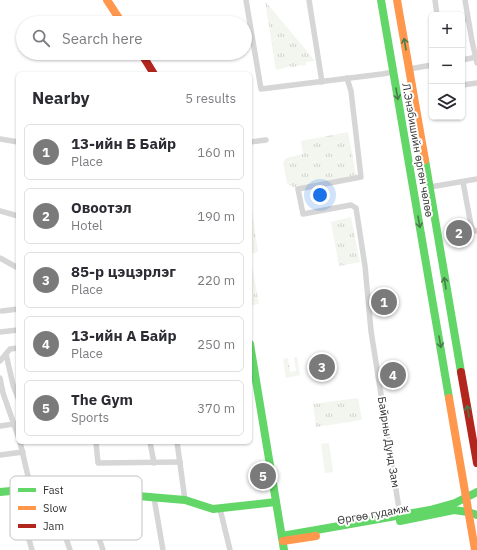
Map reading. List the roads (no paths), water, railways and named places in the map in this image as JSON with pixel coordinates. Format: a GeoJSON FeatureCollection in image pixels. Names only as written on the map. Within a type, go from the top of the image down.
{"type":"FeatureCollection","features":[{"type":"Feature","properties":{"kind":"main road"},"geometry":{"type":"LineString","coordinates":[[107,0],[117,16]]}},
{"type":"Feature","properties":{"kind":"main road","name":"Л.Энэбишийн өргөн чөлөө"},"geometry":{"type":"LineString","coordinates":[[381,0],[466,499]]}},
{"type":"Feature","properties":{"kind":"main road","name":"Л.Энэбишийн өргөн чөлөө"},"geometry":{"type":"LineString","coordinates":[[397,0],[477,463]]}},
{"type":"Feature","properties":{"kind":"main road"},"geometry":{"type":"LineString","coordinates":[[145,60],[153,72]]}},
{"type":"Feature","properties":{"kind":"main road"},"geometry":{"type":"LineString","coordinates":[[433,304],[435,307],[441,309],[449,304]]}},
{"type":"Feature","properties":{"kind":"main road"},"geometry":{"type":"LineString","coordinates":[[252,356],[283,542]]}},
{"type":"Feature","properties":{"kind":"main road"},"geometry":{"type":"LineString","coordinates":[[0,492],[10,491]]}},
{"type":"Feature","properties":{"kind":"main road","name":"Өргөө гудамж"},"geometry":{"type":"LineString","coordinates":[[283,542],[445,506],[466,499],[477,492]]}},
{"type":"Feature","properties":{"kind":"main road"},"geometry":{"type":"LineString","coordinates":[[142,497],[185,500],[204,507],[220,509],[276,502]]}},
{"type":"Feature","properties":{"kind":"main road"},"geometry":{"type":"LineString","coordinates":[[466,499],[475,550]]}},
{"type":"Feature","properties":{"kind":"main road","name":"Өргөө гудамж"},"geometry":{"type":"LineString","coordinates":[[283,542],[454,510],[477,515]]}},
{"type":"Feature","properties":{"kind":"street"},"geometry":{"type":"LineString","coordinates":[[246,0],[249,16]]}},
{"type":"Feature","properties":{"kind":"street"},"geometry":{"type":"LineString","coordinates":[[309,0],[322,82]]}},
{"type":"Feature","properties":{"kind":"street"},"geometry":{"type":"LineString","coordinates":[[435,0],[437,12]]}},
{"type":"Feature","properties":{"kind":"street"},"geometry":{"type":"LineString","coordinates":[[465,0],[465,12]]}},
{"type":"Feature","properties":{"kind":"street"},"geometry":{"type":"LineString","coordinates":[[465,19],[477,59],[465,60]]}},
{"type":"Feature","properties":{"kind":"street"},"geometry":{"type":"LineString","coordinates":[[252,35],[261,88],[322,82],[393,72]]}},
{"type":"Feature","properties":{"kind":"street"},"geometry":{"type":"LineString","coordinates":[[409,69],[429,66]]}},
{"type":"Feature","properties":{"kind":"street","name":"Байрны Дунд Зам"},"geometry":{"type":"LineString","coordinates":[[346,78],[351,91],[361,177],[298,190],[303,214],[351,205],[356,208],[365,266],[371,331],[400,515]]}},
{"type":"Feature","properties":{"kind":"street"},"geometry":{"type":"LineString","coordinates":[[465,85],[477,83]]}},
{"type":"Feature","properties":{"kind":"street"},"geometry":{"type":"LineString","coordinates":[[0,139],[16,142]]}},
{"type":"Feature","properties":{"kind":"street"},"geometry":{"type":"LineString","coordinates":[[252,142],[266,140]]}},
{"type":"Feature","properties":{"kind":"street"},"geometry":{"type":"LineString","coordinates":[[430,187],[477,179]]}},
{"type":"Feature","properties":{"kind":"street"},"geometry":{"type":"LineString","coordinates":[[463,182],[471,225],[473,230],[477,231]]}},
{"type":"Feature","properties":{"kind":"street"},"geometry":{"type":"LineString","coordinates":[[0,211],[16,215]]}},
{"type":"Feature","properties":{"kind":"street"},"geometry":{"type":"LineString","coordinates":[[0,258],[16,267]]}},
{"type":"Feature","properties":{"kind":"street"},"geometry":{"type":"LineString","coordinates":[[2,311],[16,309]]}},
{"type":"Feature","properties":{"kind":"street"},"geometry":{"type":"LineString","coordinates":[[0,332],[16,330]]}},
{"type":"Feature","properties":{"kind":"street"},"geometry":{"type":"LineString","coordinates":[[0,361],[10,349],[16,348]]}},
{"type":"Feature","properties":{"kind":"street"},"geometry":{"type":"LineString","coordinates":[[6,354],[16,393]]}},
{"type":"Feature","properties":{"kind":"street"},"geometry":{"type":"LineString","coordinates":[[0,378],[16,430]]}},
{"type":"Feature","properties":{"kind":"street"},"geometry":{"type":"LineString","coordinates":[[0,426],[14,424]]}},
{"type":"Feature","properties":{"kind":"street"},"geometry":{"type":"LineString","coordinates":[[21,444],[28,476]]}},
{"type":"Feature","properties":{"kind":"street"},"geometry":{"type":"LineString","coordinates":[[96,444],[98,463],[180,462]]}},
{"type":"Feature","properties":{"kind":"street"},"geometry":{"type":"LineString","coordinates":[[150,444],[154,463]]}},
{"type":"Feature","properties":{"kind":"street"},"geometry":{"type":"LineString","coordinates":[[177,444],[185,500]]}},
{"type":"Feature","properties":{"kind":"street"},"geometry":{"type":"LineString","coordinates":[[0,455],[23,452]]}},
{"type":"Feature","properties":{"kind":"street"},"geometry":{"type":"LineString","coordinates":[[154,498],[163,550]]}},
{"type":"Feature","properties":{"kind":"street"},"geometry":{"type":"LineString","coordinates":[[220,509],[230,550]]}},
{"type":"Feature","properties":{"kind":"street"},"geometry":{"type":"LineString","coordinates":[[29,540],[32,550]]}},
{"type":"Feature","properties":{"kind":"street"},"geometry":{"type":"LineString","coordinates":[[67,540],[70,550]]}},
{"type":"Feature","properties":{"kind":"street"},"geometry":{"type":"LineString","coordinates":[[100,540],[103,550]]}},
{"type":"Feature","properties":{"kind":"place","name":"Овоотэл"},"geometry":{"type":"Point","coordinates":[459,233]}},
{"type":"Feature","properties":{"kind":"place","name":"13-ийн Б Байр"},"geometry":{"type":"Point","coordinates":[384,302]}},
{"type":"Feature","properties":{"kind":"place","name":"85-р цэцэрлэг"},"geometry":{"type":"Point","coordinates":[322,367]}},
{"type":"Feature","properties":{"kind":"place","name":"13-ийн А Байр"},"geometry":{"type":"Point","coordinates":[393,375]}},
{"type":"Feature","properties":{"kind":"place","name":"The Gym"},"geometry":{"type":"Point","coordinates":[263,476]}}]}
